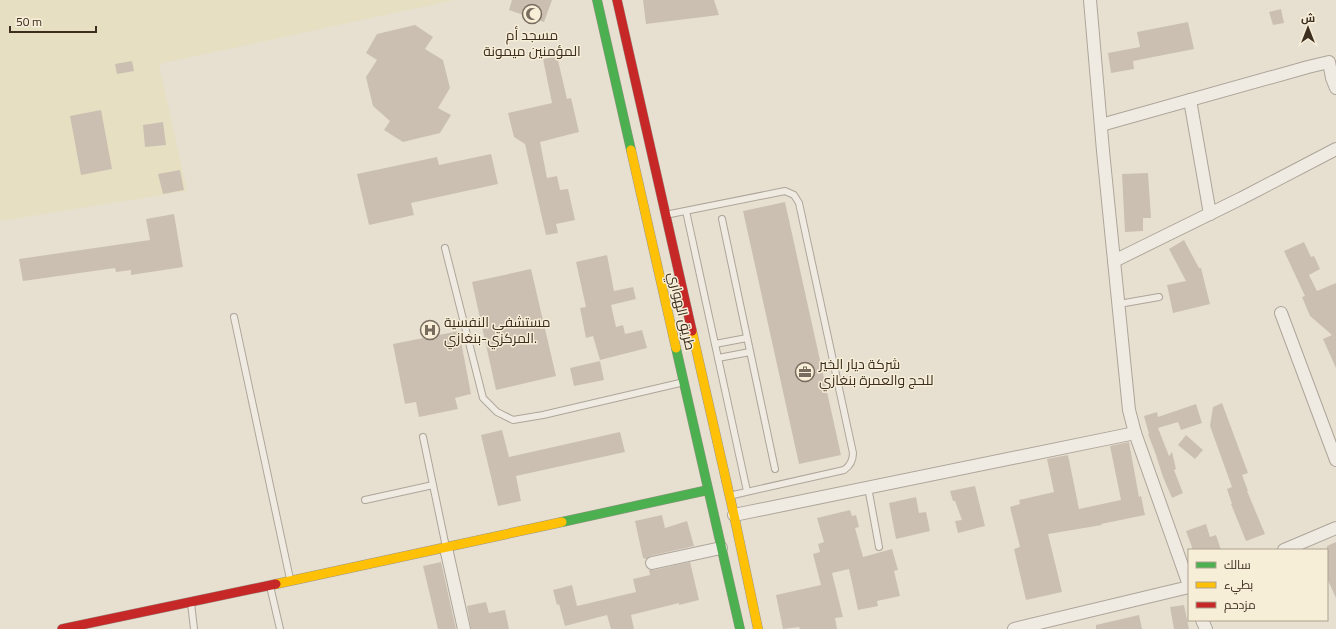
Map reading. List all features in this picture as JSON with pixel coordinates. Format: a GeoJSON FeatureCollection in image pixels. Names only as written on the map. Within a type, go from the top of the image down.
{"type":"FeatureCollection","features":[{"type":"Feature","properties":{"kind":"main road","name":"طريق الهواري"},"geometry":{"type":"LineString","coordinates":[[597,0],[740,629]]}},
{"type":"Feature","properties":{"kind":"main road","name":"طريق الهواري"},"geometry":{"type":"LineString","coordinates":[[617,0],[730,496],[758,629]]}},
{"type":"Feature","properties":{"kind":"main road"},"geometry":{"type":"LineString","coordinates":[[62,629],[446,548],[708,490]]}},
{"type":"Feature","properties":{"kind":"street"},"geometry":{"type":"LineString","coordinates":[[1090,0],[1129,410],[1135,433],[1188,583]]}},
{"type":"Feature","properties":{"kind":"street"},"geometry":{"type":"LineString","coordinates":[[1101,125],[1333,61],[1332,78],[1336,88]]}},
{"type":"Feature","properties":{"kind":"street"},"geometry":{"type":"LineString","coordinates":[[1190,100],[1210,214]]}},
{"type":"Feature","properties":{"kind":"street"},"geometry":{"type":"LineString","coordinates":[[1114,261],[1210,214],[1336,149]]}},
{"type":"Feature","properties":{"kind":"street"},"geometry":{"type":"LineString","coordinates":[[1281,313],[1336,460]]}},
{"type":"Feature","properties":{"kind":"street"},"geometry":{"type":"LineString","coordinates":[[734,515],[1135,433]]}},
{"type":"Feature","properties":{"kind":"street"},"geometry":{"type":"LineString","coordinates":[[1286,549],[1336,528]]}},
{"type":"Feature","properties":{"kind":"street"},"geometry":{"type":"LineString","coordinates":[[446,548],[464,629]]}},
{"type":"Feature","properties":{"kind":"street"},"geometry":{"type":"LineString","coordinates":[[652,563],[721,548]]}},
{"type":"Feature","properties":{"kind":"street"},"geometry":{"type":"LineString","coordinates":[[1014,629],[1188,586]]}},
{"type":"Feature","properties":{"kind":"lane"},"geometry":{"type":"LineString","coordinates":[[666,215],[785,192],[790,192],[797,199],[800,211],[853,457],[850,464],[844,470],[730,496]]}},
{"type":"Feature","properties":{"kind":"lane"},"geometry":{"type":"LineString","coordinates":[[686,211],[747,492]]}},
{"type":"Feature","properties":{"kind":"lane"},"geometry":{"type":"LineString","coordinates":[[722,219],[775,469]]}},
{"type":"Feature","properties":{"kind":"lane"},"geometry":{"type":"LineString","coordinates":[[445,248],[483,398],[497,412],[513,420],[543,415],[683,382]]}},
{"type":"Feature","properties":{"kind":"lane"},"geometry":{"type":"LineString","coordinates":[[1119,304],[1159,297]]}},
{"type":"Feature","properties":{"kind":"lane"},"geometry":{"type":"LineString","coordinates":[[234,317],[291,580]]}},
{"type":"Feature","properties":{"kind":"lane"},"geometry":{"type":"LineString","coordinates":[[715,344],[747,338]]}},
{"type":"Feature","properties":{"kind":"lane"},"geometry":{"type":"LineString","coordinates":[[718,358],[750,352]]}},
{"type":"Feature","properties":{"kind":"lane"},"geometry":{"type":"LineString","coordinates":[[423,437],[446,548]]}},
{"type":"Feature","properties":{"kind":"lane"},"geometry":{"type":"LineString","coordinates":[[366,500],[433,485]]}},
{"type":"Feature","properties":{"kind":"lane"},"geometry":{"type":"LineString","coordinates":[[868,487],[879,547]]}},
{"type":"Feature","properties":{"kind":"lane"},"geometry":{"type":"LineString","coordinates":[[270,585],[280,629]]}},
{"type":"Feature","properties":{"kind":"lane"},"geometry":{"type":"LineString","coordinates":[[191,602],[194,629]]}},
{"type":"Feature","properties":{"kind":"shaded area"},"geometry":{"type":"Polygon","coordinates":[[[0,0],[454,0],[159,64],[187,191],[0,221],[0,0]]]}},
{"type":"Feature","properties":{"kind":"building"},"geometry":{"type":"Polygon","coordinates":[[[512,0],[552,0],[544,22],[509,10],[512,0]]]}},
{"type":"Feature","properties":{"kind":"building"},"geometry":{"type":"Polygon","coordinates":[[[643,0],[714,0],[719,15],[646,24],[643,0]]]}},
{"type":"Feature","properties":{"kind":"building"},"geometry":{"type":"Polygon","coordinates":[[[1281,9],[1284,23],[1273,25],[1269,12],[1281,9]]]}},
{"type":"Feature","properties":{"kind":"building"},"geometry":{"type":"Polygon","coordinates":[[[1188,22],[1194,49],[1133,61],[1134,69],[1111,73],[1108,53],[1140,47],[1137,32],[1188,22]]]}},
{"type":"Feature","properties":{"kind":"building"},"geometry":{"type":"Polygon","coordinates":[[[415,25],[433,37],[425,49],[443,60],[450,88],[438,108],[451,115],[440,133],[403,142],[384,130],[390,121],[373,106],[366,77],[377,60],[366,53],[377,34],[415,25]]]}},
{"type":"Feature","properties":{"kind":"building"},"geometry":{"type":"Polygon","coordinates":[[[557,56],[567,99],[571,98],[579,132],[540,142],[547,178],[557,176],[560,190],[568,189],[575,220],[556,224],[558,233],[546,235],[525,144],[514,137],[508,113],[552,103],[543,59],[557,56]]]}},
{"type":"Feature","properties":{"kind":"building"},"geometry":{"type":"Polygon","coordinates":[[[132,61],[134,71],[117,74],[115,64],[132,61]]]}},
{"type":"Feature","properties":{"kind":"building"},"geometry":{"type":"Polygon","coordinates":[[[101,110],[112,169],[81,175],[70,116],[101,110]]]}},
{"type":"Feature","properties":{"kind":"building"},"geometry":{"type":"Polygon","coordinates":[[[163,122],[166,145],[145,147],[143,125],[163,122]]]}},
{"type":"Feature","properties":{"kind":"building"},"geometry":{"type":"Polygon","coordinates":[[[491,154],[498,184],[411,203],[414,215],[369,225],[357,174],[437,157],[439,165],[491,154]]]}},
{"type":"Feature","properties":{"kind":"building"},"geometry":{"type":"Polygon","coordinates":[[[180,170],[184,190],[163,194],[158,174],[180,170]]]}},
{"type":"Feature","properties":{"kind":"building"},"geometry":{"type":"Polygon","coordinates":[[[1148,173],[1151,218],[1143,218],[1143,231],[1125,232],[1122,174],[1148,173]]]}},
{"type":"Feature","properties":{"kind":"building"},"geometry":{"type":"Polygon","coordinates":[[[785,202],[841,455],[799,464],[743,211],[785,202]]]}},
{"type":"Feature","properties":{"kind":"building"},"geometry":{"type":"Polygon","coordinates":[[[174,214],[183,267],[131,275],[131,270],[116,272],[115,268],[23,281],[19,259],[150,240],[146,219],[174,214]]]}},
{"type":"Feature","properties":{"kind":"building"},"geometry":{"type":"Polygon","coordinates":[[[1184,240],[1199,268],[1201,268],[1210,304],[1173,313],[1167,285],[1186,281],[1169,249],[1184,240]]]}},
{"type":"Feature","properties":{"kind":"building"},"geometry":{"type":"Polygon","coordinates":[[[1304,242],[1311,257],[1314,256],[1320,269],[1309,275],[1317,291],[1336,283],[1336,368],[1323,339],[1332,335],[1310,316],[1302,297],[1305,296],[1284,251],[1304,242]]]}},
{"type":"Feature","properties":{"kind":"building"},"geometry":{"type":"Polygon","coordinates":[[[607,255],[614,291],[633,287],[636,299],[611,305],[616,327],[623,325],[625,334],[642,330],[647,348],[600,360],[593,336],[586,338],[580,308],[586,307],[576,262],[607,255]]]}},
{"type":"Feature","properties":{"kind":"building"},"geometry":{"type":"Polygon","coordinates":[[[531,269],[556,376],[496,390],[472,282],[531,269]]]}},
{"type":"Feature","properties":{"kind":"building"},"geometry":{"type":"Polygon","coordinates":[[[459,331],[471,394],[455,398],[458,409],[419,417],[416,402],[405,404],[393,344],[459,331]]]}},
{"type":"Feature","properties":{"kind":"building"},"geometry":{"type":"Polygon","coordinates":[[[600,361],[604,380],[574,386],[570,368],[600,361]]]}},
{"type":"Feature","properties":{"kind":"building"},"geometry":{"type":"Polygon","coordinates":[[[1222,403],[1248,473],[1242,475],[1247,491],[1265,534],[1246,541],[1231,504],[1227,489],[1232,487],[1210,426],[1213,407],[1222,403]]]}},
{"type":"Feature","properties":{"kind":"building"},"geometry":{"type":"Polygon","coordinates":[[[1196,404],[1202,423],[1181,430],[1178,422],[1158,428],[1169,456],[1172,452],[1176,469],[1174,470],[1183,493],[1172,498],[1148,434],[1144,416],[1157,412],[1158,417],[1196,404]]]}},
{"type":"Feature","properties":{"kind":"building"},"geometry":{"type":"Polygon","coordinates":[[[502,430],[509,457],[620,432],[625,452],[516,476],[521,501],[498,506],[481,435],[502,430]]]}},
{"type":"Feature","properties":{"kind":"building"},"geometry":{"type":"Polygon","coordinates":[[[1186,435],[1203,450],[1195,459],[1178,445],[1186,435]]]}},
{"type":"Feature","properties":{"kind":"building"},"geometry":{"type":"Polygon","coordinates":[[[1129,442],[1139,497],[1141,496],[1145,515],[1101,524],[1102,525],[1048,534],[1062,592],[1026,600],[1014,549],[1020,547],[1010,507],[1020,504],[1019,500],[1054,492],[1047,459],[1068,455],[1079,509],[1121,500],[1110,446],[1129,442]]]}},
{"type":"Feature","properties":{"kind":"building"},"geometry":{"type":"Polygon","coordinates":[[[975,486],[985,526],[958,533],[955,521],[962,520],[950,491],[975,486]]]}},
{"type":"Feature","properties":{"kind":"building"},"geometry":{"type":"Polygon","coordinates":[[[916,497],[919,513],[926,512],[930,531],[896,539],[889,503],[916,497]]]}},
{"type":"Feature","properties":{"kind":"building"},"geometry":{"type":"Polygon","coordinates":[[[850,510],[852,516],[856,515],[859,527],[855,528],[863,557],[892,549],[898,570],[894,571],[900,596],[877,601],[878,606],[858,610],[849,569],[832,573],[843,617],[835,618],[837,629],[800,629],[799,627],[783,629],[776,595],[821,585],[813,554],[820,552],[818,544],[824,542],[817,518],[850,510]]]}},
{"type":"Feature","properties":{"kind":"building"},"geometry":{"type":"Polygon","coordinates":[[[662,515],[665,528],[687,521],[694,546],[650,556],[646,559],[643,558],[635,521],[662,515]]]}},
{"type":"Feature","properties":{"kind":"building"},"geometry":{"type":"Polygon","coordinates":[[[1206,524],[1210,537],[1216,535],[1221,549],[1193,549],[1186,531],[1206,524]]]}},
{"type":"Feature","properties":{"kind":"building"},"geometry":{"type":"Polygon","coordinates":[[[1336,542],[1336,598],[1328,580],[1327,546],[1336,542]]]}},
{"type":"Feature","properties":{"kind":"building"},"geometry":{"type":"Polygon","coordinates":[[[441,562],[456,629],[438,629],[423,566],[441,562]]]}},
{"type":"Feature","properties":{"kind":"building"},"geometry":{"type":"Polygon","coordinates":[[[690,562],[699,600],[679,605],[679,603],[631,615],[634,629],[611,629],[607,615],[565,626],[559,604],[557,605],[553,590],[572,585],[577,606],[636,592],[633,579],[650,575],[649,570],[690,562]]]}},
{"type":"Feature","properties":{"kind":"building"},"geometry":{"type":"Polygon","coordinates":[[[486,602],[489,613],[505,610],[509,629],[471,629],[467,606],[486,602]]]}},
{"type":"Feature","properties":{"kind":"building"},"geometry":{"type":"Polygon","coordinates":[[[1184,605],[1189,629],[1174,629],[1170,607],[1184,605]]]}},
{"type":"Feature","properties":{"kind":"building"},"geometry":{"type":"Polygon","coordinates":[[[1139,615],[1142,629],[1096,629],[1096,625],[1139,615]]]}},
{"type":"Feature","properties":{"kind":"traffic: fast"},"geometry":{"type":"LineString","coordinates":[[597,0],[631,150]]}},
{"type":"Feature","properties":{"kind":"traffic: fast"},"geometry":{"type":"LineString","coordinates":[[676,348],[740,629]]}},
{"type":"Feature","properties":{"kind":"traffic: fast"},"geometry":{"type":"LineString","coordinates":[[562,522],[708,490]]}},
{"type":"Feature","properties":{"kind":"traffic: slow"},"geometry":{"type":"LineString","coordinates":[[631,150],[676,348]]}},
{"type":"Feature","properties":{"kind":"traffic: slow"},"geometry":{"type":"LineString","coordinates":[[692,331],[734,515],[758,629]]}},
{"type":"Feature","properties":{"kind":"traffic: slow"},"geometry":{"type":"LineString","coordinates":[[276,584],[562,522]]}},
{"type":"Feature","properties":{"kind":"traffic: jam"},"geometry":{"type":"LineString","coordinates":[[617,0],[692,331]]}},
{"type":"Feature","properties":{"kind":"traffic: jam"},"geometry":{"type":"LineString","coordinates":[[62,629],[276,584]]}},
{"type":"Feature","properties":{"kind":"place","name":"مسجد أم المؤمنين ميمونة"},"geometry":{"type":"Point","coordinates":[532,14]}},
{"type":"Feature","properties":{"kind":"place","name":"مستشفي النفسية المركزي-بنغازي."},"geometry":{"type":"Point","coordinates":[430,330]}},
{"type":"Feature","properties":{"kind":"place","name":"شركة ديار الخير للحج والعمرة بنغازي"},"geometry":{"type":"Point","coordinates":[805,372]}}]}
